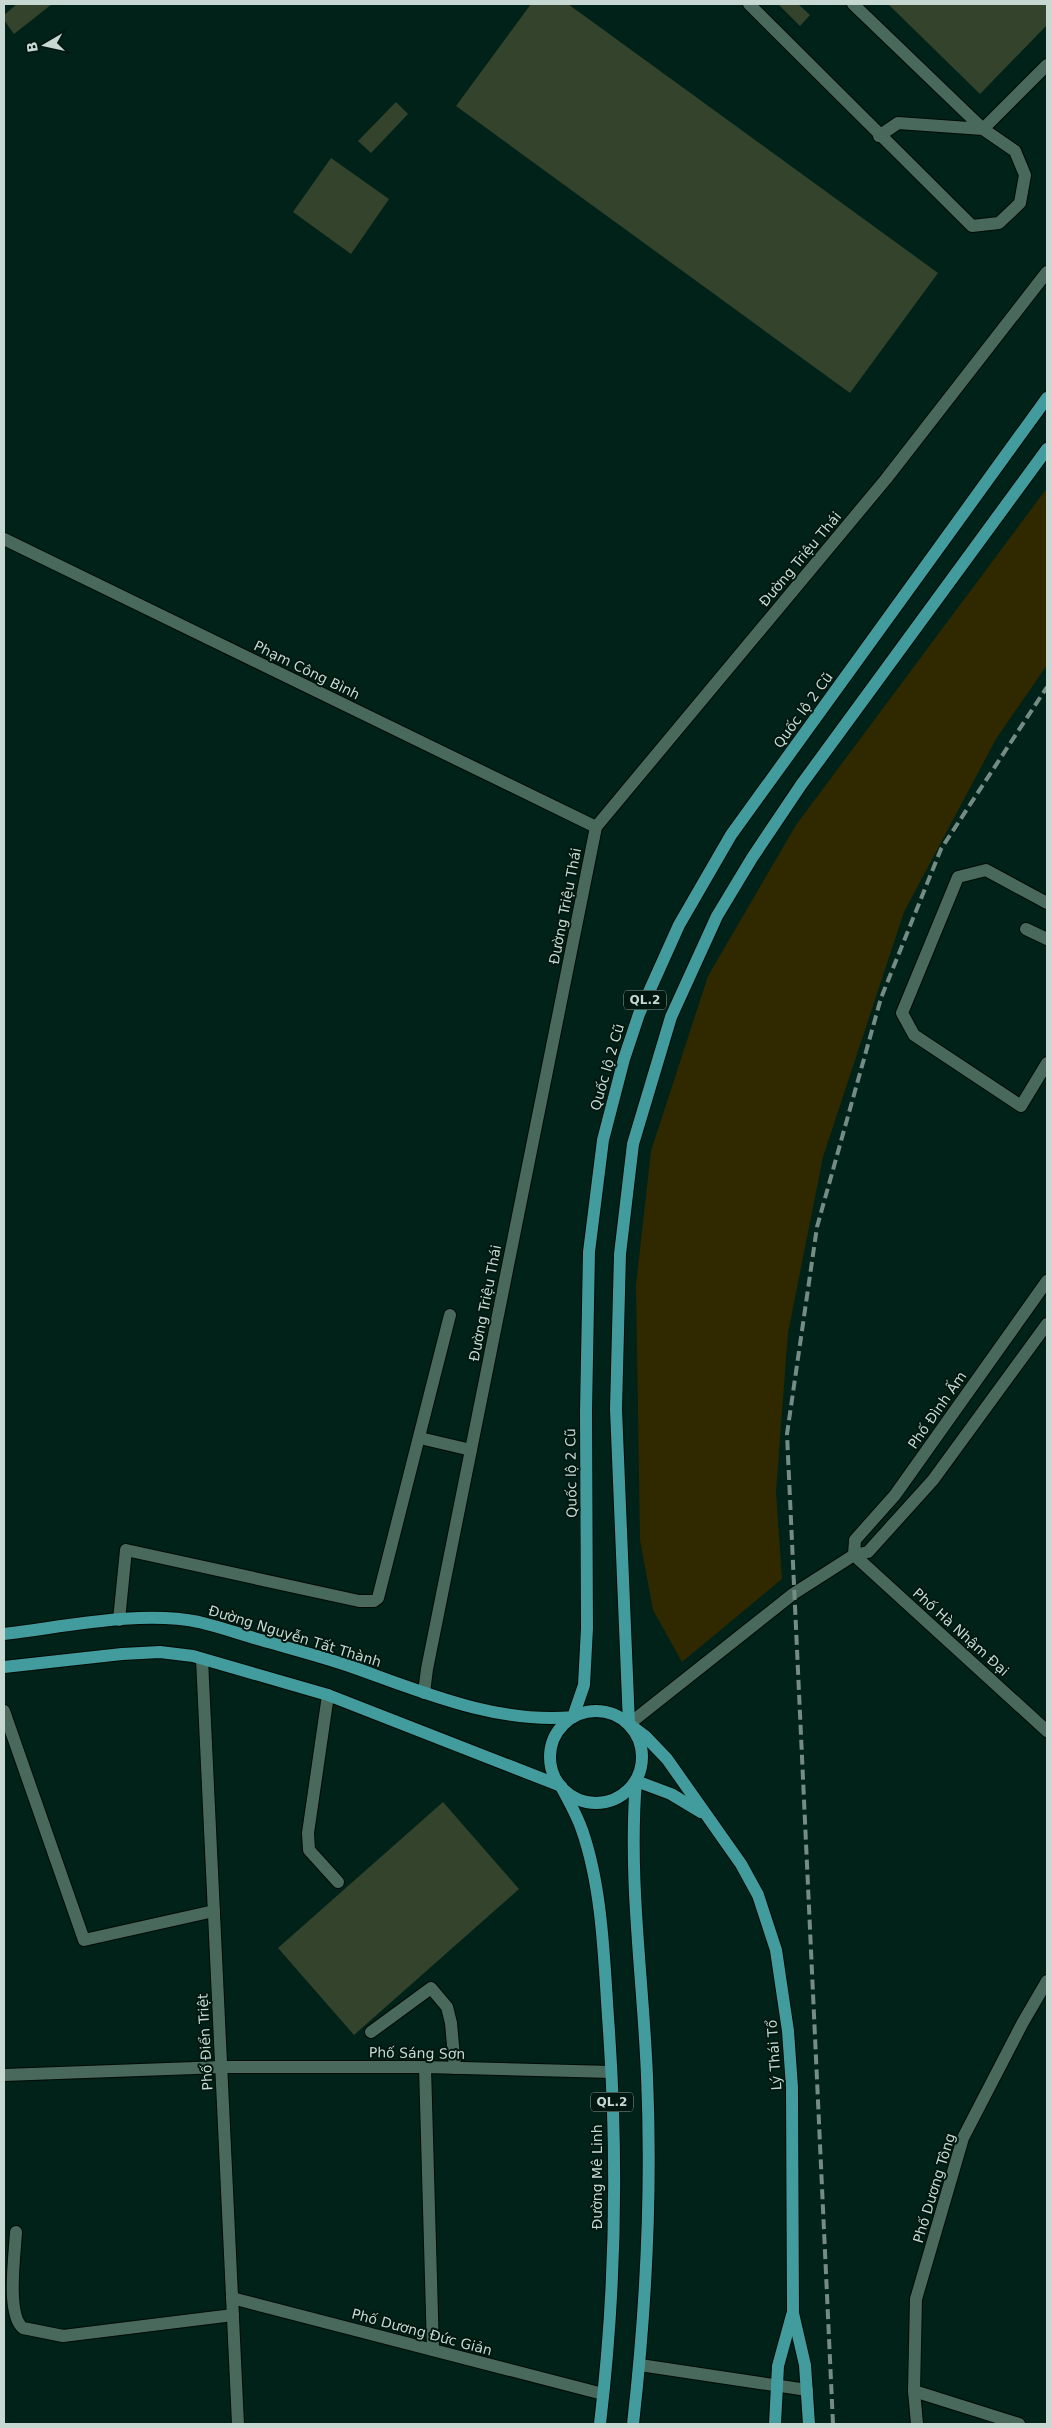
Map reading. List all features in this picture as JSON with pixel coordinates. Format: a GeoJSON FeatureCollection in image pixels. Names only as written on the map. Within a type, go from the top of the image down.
{"type":"FeatureCollection","features":[{"type":"Feature","properties":{"kind":"main road","name":"Quốc lộ 2 Cũ"},"geometry":{"type":"LineString","coordinates":[[573,1717],[583,1692],[587,1644],[587,1329],[592,1219],[602,1140],[624,1059],[639,1014],[679,924],[731,835],[1047,398]]}},
{"type":"Feature","properties":{"kind":"main road","name":"QL.2"},"geometry":{"type":"LineString","coordinates":[[633,2424],[640,2365],[649,2180],[647,2076],[632,1872],[636,1781],[642,1766],[642,1751],[638,1736],[629,1724],[616,1409],[620,1254],[634,1144],[671,1017],[717,916],[801,785],[1047,449]]}},
{"type":"Feature","properties":{"kind":"main road","name":"Đường Nguyễn Tất Thành"},"geometry":{"type":"LineString","coordinates":[[4,1634],[119,1620],[162,1618],[199,1622],[337,1662],[424,1693],[511,1716],[532,1719],[573,1717]]}},
{"type":"Feature","properties":{"kind":"main road"},"geometry":{"type":"LineString","coordinates":[[4,1666],[151,1652],[202,1658],[328,1695],[561,1786],[578,1800],[600,1803],[621,1796],[636,1781]]}},
{"type":"Feature","properties":{"kind":"main road"},"geometry":{"type":"LineString","coordinates":[[573,1717],[587,1712],[602,1711],[616,1715],[629,1724]]}},
{"type":"Feature","properties":{"kind":"main road","name":"QL.2"},"geometry":{"type":"LineString","coordinates":[[561,1786],[553,1772],[551,1749],[561,1727],[573,1717]]}},
{"type":"Feature","properties":{"kind":"main road","name":"Lý Thái Tổ"},"geometry":{"type":"LineString","coordinates":[[629,1724],[668,1758],[741,1864],[758,1895],[771,1931],[780,1971],[788,2031],[792,2087],[793,2312],[805,2365],[809,2424]]}},
{"type":"Feature","properties":{"kind":"main road","name":"Lý Thái Tổ"},"geometry":{"type":"LineString","coordinates":[[636,1781],[671,1794],[705,1814]]}},
{"type":"Feature","properties":{"kind":"main road","name":"Đường Mê Linh"},"geometry":{"type":"LineString","coordinates":[[561,1786],[582,1831],[594,1882],[606,1975],[611,2072],[612,2269],[609,2345],[600,2424]]}},
{"type":"Feature","properties":{"kind":"main road","name":"Lý Thái Tổ"},"geometry":{"type":"LineString","coordinates":[[775,2424],[778,2366],[793,2312]]}},
{"type":"Feature","properties":{"kind":"street"},"geometry":{"type":"LineString","coordinates":[[749,4],[879,136],[972,226],[999,224],[1020,203],[1025,175],[1015,151],[982,129],[853,4]]}},
{"type":"Feature","properties":{"kind":"street"},"geometry":{"type":"LineString","coordinates":[[879,136],[898,123],[982,129],[1047,64]]}},
{"type":"Feature","properties":{"kind":"street","name":"Đường Triệu Thái"},"geometry":{"type":"LineString","coordinates":[[424,1693],[596,827],[886,479],[1047,272]]}},
{"type":"Feature","properties":{"kind":"street","name":"Phạm Công Bình"},"geometry":{"type":"LineString","coordinates":[[4,539],[596,827]]}},
{"type":"Feature","properties":{"kind":"street"},"geometry":{"type":"LineString","coordinates":[[1047,903],[986,870],[958,877],[902,1013],[914,1035],[1022,1106],[1047,1063]]}},
{"type":"Feature","properties":{"kind":"street"},"geometry":{"type":"LineString","coordinates":[[1026,928],[1047,939]]}},
{"type":"Feature","properties":{"kind":"street","name":"Phố Đình Ấm"},"geometry":{"type":"LineString","coordinates":[[854,1555],[855,1540],[895,1495],[1047,1281]]}},
{"type":"Feature","properties":{"kind":"street"},"geometry":{"type":"LineString","coordinates":[[119,1620],[126,1550],[359,1601],[374,1601],[381,1592],[450,1315]]}},
{"type":"Feature","properties":{"kind":"street"},"geometry":{"type":"LineString","coordinates":[[629,1724],[793,1594],[854,1555],[868,1552],[933,1480],[1047,1324]]}},
{"type":"Feature","properties":{"kind":"street"},"geometry":{"type":"LineString","coordinates":[[420,1438],[471,1450]]}},
{"type":"Feature","properties":{"kind":"street","name":"Phố Hà Nhậm Đại"},"geometry":{"type":"LineString","coordinates":[[854,1555],[1047,1731]]}},
{"type":"Feature","properties":{"kind":"street","name":"Phố Điển Triệt"},"geometry":{"type":"LineString","coordinates":[[202,1658],[238,2424]]}},
{"type":"Feature","properties":{"kind":"street"},"geometry":{"type":"LineString","coordinates":[[328,1695],[308,1833],[309,1850],[338,1882]]}},
{"type":"Feature","properties":{"kind":"street"},"geometry":{"type":"LineString","coordinates":[[4,1712],[84,1940],[214,1911]]}},
{"type":"Feature","properties":{"kind":"street","name":"Phố Dương Tông"},"geometry":{"type":"LineString","coordinates":[[917,2424],[914,2391],[916,2299],[963,2138],[1022,2024],[1047,1982]]}},
{"type":"Feature","properties":{"kind":"street"},"geometry":{"type":"LineString","coordinates":[[371,2032],[431,1988],[447,2007],[451,2023],[455,2068]]}},
{"type":"Feature","properties":{"kind":"street","name":"Phố Sáng Sơn"},"geometry":{"type":"LineString","coordinates":[[4,2075],[222,2066],[425,2067],[611,2072]]}},
{"type":"Feature","properties":{"kind":"street"},"geometry":{"type":"LineString","coordinates":[[425,2067],[433,2350]]}},
{"type":"Feature","properties":{"kind":"street"},"geometry":{"type":"LineString","coordinates":[[16,2232],[13,2302],[18,2325],[23,2328],[63,2336],[233,2315]]}},
{"type":"Feature","properties":{"kind":"street","name":"Phố Dương Đức Giản"},"geometry":{"type":"LineString","coordinates":[[232,2298],[603,2394]]}},
{"type":"Feature","properties":{"kind":"street"},"geometry":{"type":"LineString","coordinates":[[640,2365],[807,2390]]}},
{"type":"Feature","properties":{"kind":"street"},"geometry":{"type":"LineString","coordinates":[[914,2391],[1018,2424]]}},
{"type":"Feature","properties":{"kind":"shaded area"},"geometry":{"type":"Polygon","coordinates":[[[1047,488],[1047,665],[996,739],[904,912],[823,1157],[788,1333],[776,1492],[782,1579],[682,1662],[653,1610],[640,1540],[636,1285],[651,1151],[708,976],[796,825],[1047,488]]]}},
{"type":"Feature","properties":{"kind":"building"},"geometry":{"type":"Polygon","coordinates":[[[17,4],[52,4],[14,34],[4,20],[4,15],[17,4]]]}},
{"type":"Feature","properties":{"kind":"building"},"geometry":{"type":"Polygon","coordinates":[[[531,4],[568,4],[938,273],[850,393],[456,106],[531,4]]]}},
{"type":"Feature","properties":{"kind":"building"},"geometry":{"type":"Polygon","coordinates":[[[778,4],[798,4],[810,15],[800,26],[778,4]]]}},
{"type":"Feature","properties":{"kind":"building"},"geometry":{"type":"Polygon","coordinates":[[[888,4],[1047,4],[1047,25],[980,94],[888,4]]]}},
{"type":"Feature","properties":{"kind":"building"},"geometry":{"type":"Polygon","coordinates":[[[396,102],[408,114],[371,153],[358,141],[396,102]]]}},
{"type":"Feature","properties":{"kind":"building"},"geometry":{"type":"Polygon","coordinates":[[[331,158],[389,199],[351,254],[293,212],[331,158]]]}},
{"type":"Feature","properties":{"kind":"building"},"geometry":{"type":"Polygon","coordinates":[[[443,1802],[519,1889],[354,2035],[278,1948],[443,1802]]]}},
{"type":"Feature","properties":{"kind":"railway"},"geometry":{"type":"LineString","coordinates":[[833,2424],[787,1434],[817,1227],[881,998],[941,849],[1047,687]]}}]}
